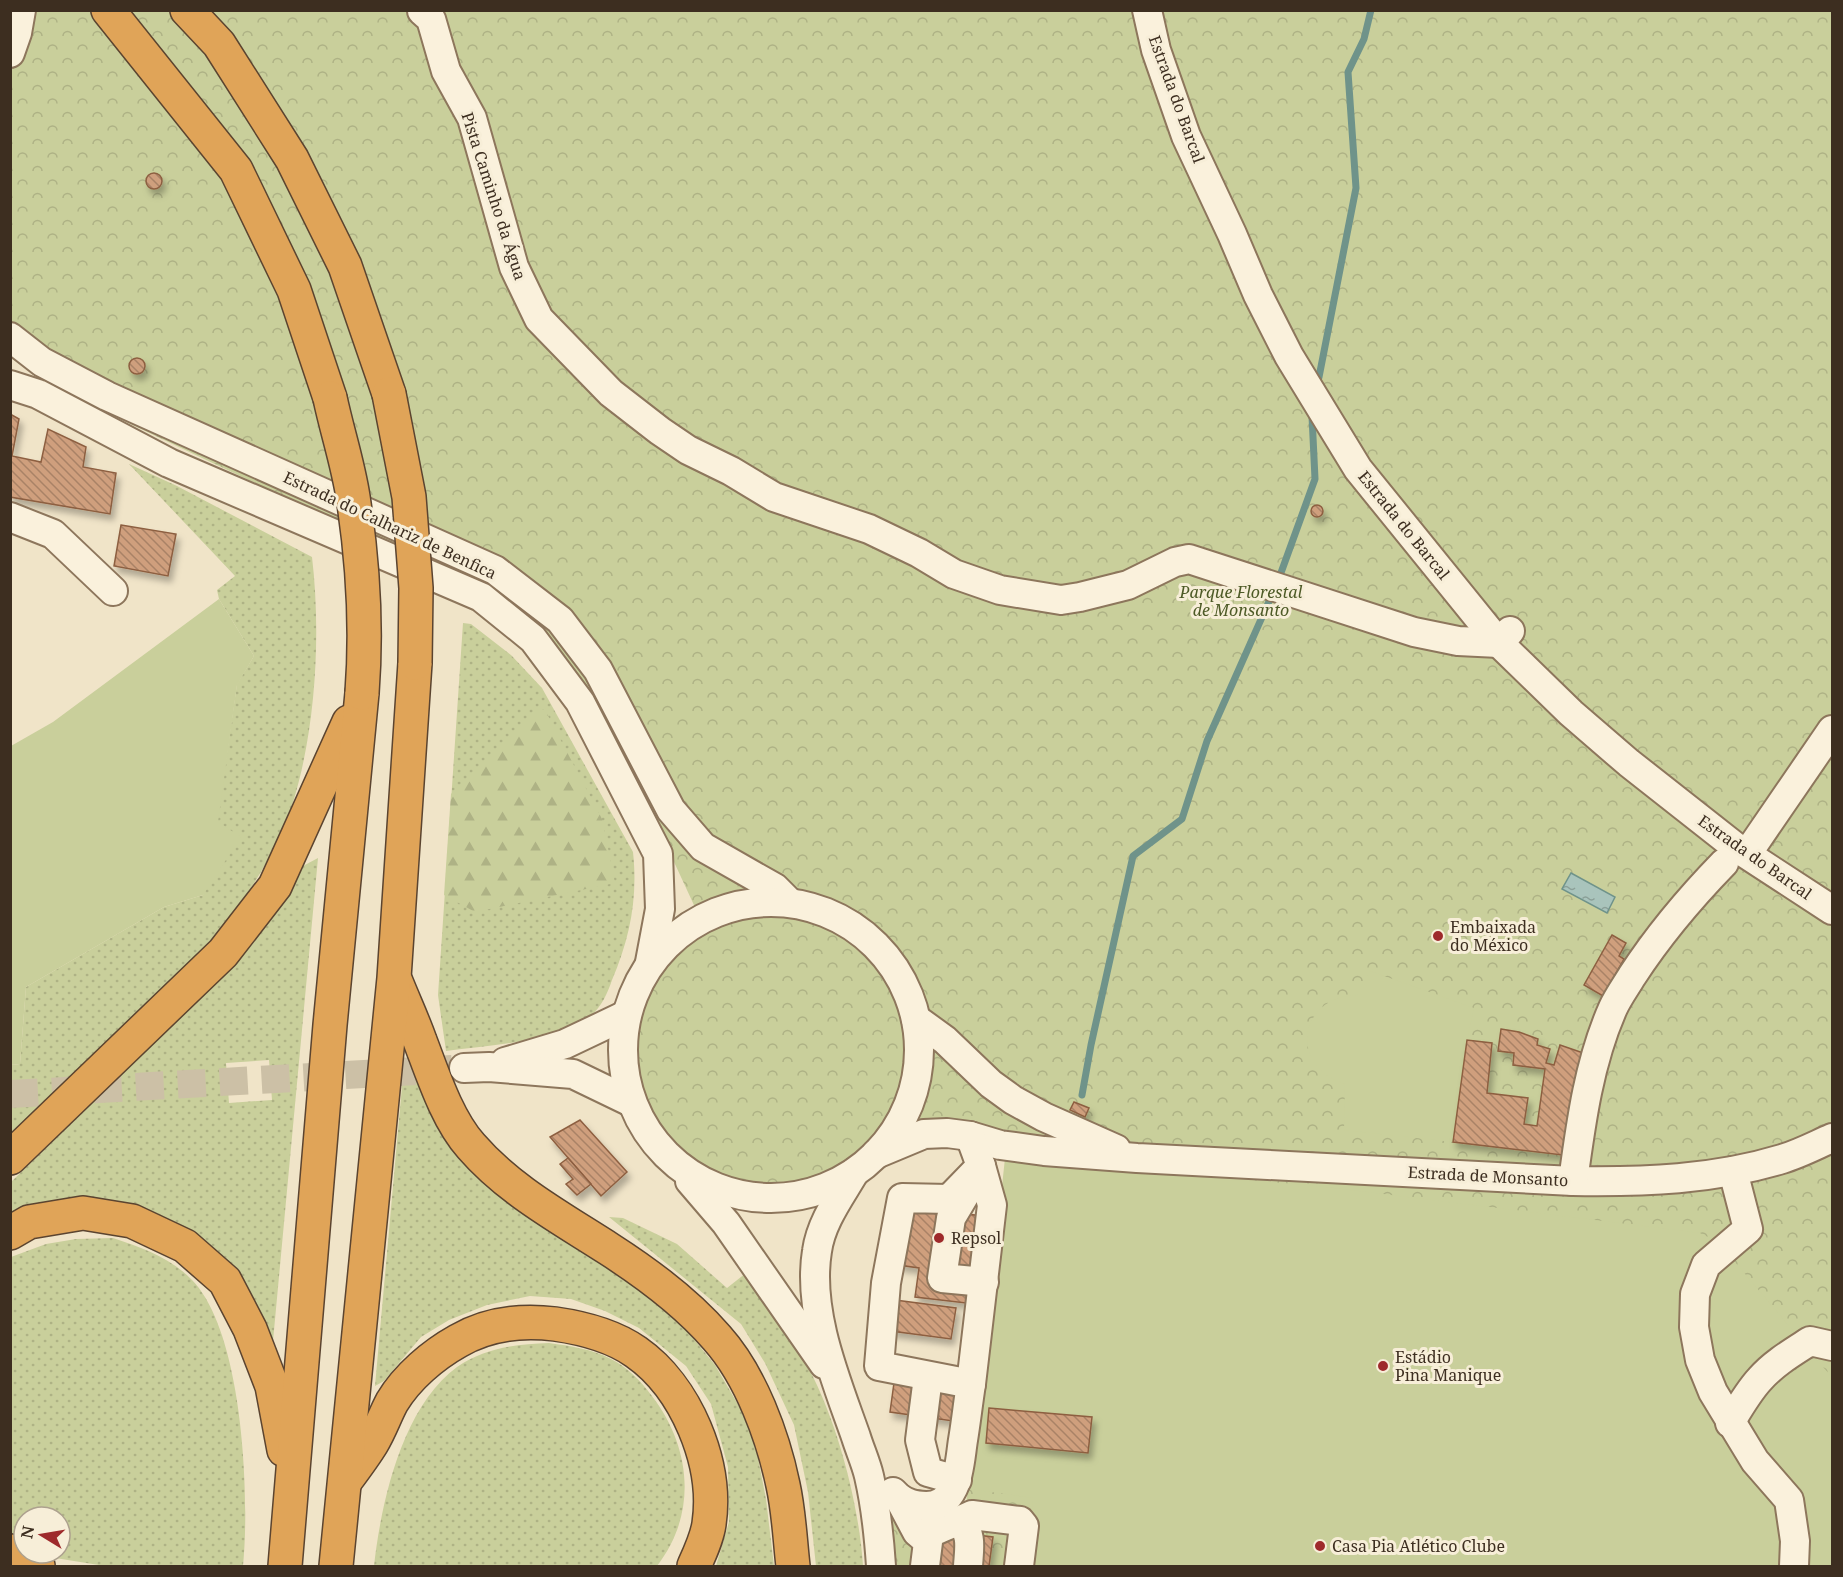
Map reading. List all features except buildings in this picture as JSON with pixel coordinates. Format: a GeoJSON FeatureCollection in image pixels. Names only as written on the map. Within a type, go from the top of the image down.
{"type":"FeatureCollection","features":[{"type":"Feature","properties":{"kind":"highway"},"geometry":{"type":"LineString","coordinates":[[88,10],[116,21],[236,170],[294,290],[330,399],[352,495],[363,585],[364,669],[329,1037],[285,1566]]}},
{"type":"Feature","properties":{"kind":"highway"},"geometry":{"type":"LineString","coordinates":[[188,10],[219,44],[292,159],[345,266],[389,394],[410,497],[416,588],[414,663],[394,978],[337,1552]]}},
{"type":"Feature","properties":{"kind":"highway"},"geometry":{"type":"LineString","coordinates":[[10,1158],[223,952],[276,886],[362,693]]}},
{"type":"Feature","properties":{"kind":"highway"},"geometry":{"type":"LineString","coordinates":[[394,978],[435,1084],[469,1144],[485,1162],[526,1196],[658,1282],[718,1339],[753,1396],[773,1443],[784,1488],[793,1566]]}},
{"type":"Feature","properties":{"kind":"highway"},"geometry":{"type":"LineString","coordinates":[[10,1233],[28,1222],[82,1213],[132,1221],[185,1246],[225,1281],[250,1329],[272,1386],[284,1452],[288,1531]]}},
{"type":"Feature","properties":{"kind":"highway"},"geometry":{"type":"LineString","coordinates":[[345,1481],[373,1441],[393,1400],[412,1377],[435,1356],[459,1340],[510,1323],[537,1322],[589,1330],[625,1346],[656,1370],[691,1421],[701,1444],[711,1499],[709,1525],[694,1566]]}},
{"type":"Feature","properties":{"kind":"highway"},"geometry":{"type":"LineString","coordinates":[[10,1551],[38,1566]]}},
{"type":"Feature","properties":{"kind":"street"},"geometry":{"type":"LineString","coordinates":[[10,53],[18,33],[21,10]]}},
{"type":"Feature","properties":{"kind":"street","name":"Estrada do Barcal"},"geometry":{"type":"LineString","coordinates":[[1147,10],[1156,50],[1186,136],[1258,295],[1289,356],[1358,469],[1571,713],[1736,859],[1833,910]]}},
{"type":"Feature","properties":{"kind":"street","name":"Pista Caminho da Água"},"geometry":{"type":"LineString","coordinates":[[420,17],[431,19],[446,71],[472,118],[514,267],[538,319],[611,393],[688,450],[731,471],[774,497],[869,529],[919,553],[954,574],[1000,590],[1061,600],[1080,597],[1128,585],[1175,562],[1189,559],[1414,632],[1458,640],[1504,637]]}},
{"type":"Feature","properties":{"kind":"street","name":"Estrada do Calhariz de Benfica"},"geometry":{"type":"LineString","coordinates":[[10,337],[42,362],[107,396],[495,570],[560,620],[598,670],[671,810],[703,847],[775,888],[789,902]]}},
{"type":"Feature","properties":{"kind":"street","name":"Estrada do Calhariz de Benfica"},"geometry":{"type":"LineString","coordinates":[[10,369],[38,393]]}},
{"type":"Feature","properties":{"kind":"street","name":"Estrada do Calhariz de Benfica"},"geometry":{"type":"LineString","coordinates":[[10,385],[38,393],[169,463],[481,597],[533,639],[580,702],[658,854],[660,909],[650,962]]}},
{"type":"Feature","properties":{"kind":"street"},"geometry":{"type":"LineString","coordinates":[[10,517],[53,534],[113,591]]}},
{"type":"Feature","properties":{"kind":"street"},"geometry":{"type":"LineString","coordinates":[[1573,1181],[1584,1107],[1613,1006],[1645,956],[1681,908],[1736,859],[1833,730]]}},
{"type":"Feature","properties":{"kind":"street"},"geometry":{"type":"LineString","coordinates":[[679,1168],[715,1189],[743,1197],[772,1199],[810,1193],[829,1187],[854,1173],[876,1154],[895,1132],[908,1106],[916,1078],[919,1049],[916,1019],[897,971],[874,943],[861,932],[839,917],[815,907],[789,902],[762,901],[736,905],[711,913],[688,926],[668,942],[650,962],[636,987],[626,1015],[622,1044],[623,1074],[631,1102],[649,1133],[726,1223],[837,1384]]}},
{"type":"Feature","properties":{"kind":"street"},"geometry":{"type":"LineString","coordinates":[[626,1015],[565,1044],[477,1068],[573,1074],[631,1102]]}},
{"type":"Feature","properties":{"kind":"street","name":"Estrada de Monsanto"},"geometry":{"type":"LineString","coordinates":[[916,1019],[945,1040],[991,1083],[1013,1100],[1044,1117],[1137,1158]]}},
{"type":"Feature","properties":{"kind":"street","name":"Estrada de Monsanto"},"geometry":{"type":"LineString","coordinates":[[876,1154],[924,1134],[947,1133],[970,1136],[1000,1145],[1044,1151],[1137,1158],[1573,1181],[1632,1182],[1679,1180],[1733,1171],[1782,1159],[1833,1138]]}},
{"type":"Feature","properties":{"kind":"street"},"geometry":{"type":"LineString","coordinates":[[868,1475],[911,1505],[934,1506],[942,1502],[950,1495],[957,1480],[992,1205],[970,1136]]}},
{"type":"Feature","properties":{"kind":"street"},"geometry":{"type":"LineString","coordinates":[[981,1166],[951,1218],[942,1278],[984,1282]]}},
{"type":"Feature","properties":{"kind":"street"},"geometry":{"type":"LineString","coordinates":[[971,1384],[879,1366],[886,1283],[902,1198],[949,1199],[981,1166]]}},
{"type":"Feature","properties":{"kind":"street"},"geometry":{"type":"LineString","coordinates":[[1733,1171],[1748,1229],[1706,1265],[1695,1294],[1694,1327],[1700,1360],[1713,1392],[1755,1461],[1788,1500],[1795,1541],[1794,1566]]}},
{"type":"Feature","properties":{"kind":"street"},"geometry":{"type":"LineString","coordinates":[[854,1173],[825,1224],[817,1249],[815,1272],[818,1313],[837,1384],[868,1475],[879,1534],[881,1566]]}},
{"type":"Feature","properties":{"kind":"street"},"geometry":{"type":"LineString","coordinates":[[1730,1423],[1760,1379],[1781,1360],[1810,1341],[1833,1346]]}},
{"type":"Feature","properties":{"kind":"street"},"geometry":{"type":"LineString","coordinates":[[928,1377],[920,1440],[928,1472],[957,1480]]}},
{"type":"Feature","properties":{"kind":"street"},"geometry":{"type":"LineString","coordinates":[[899,1498],[917,1532],[928,1542],[925,1566]]}},
{"type":"Feature","properties":{"kind":"street"},"geometry":{"type":"LineString","coordinates":[[922,1536],[972,1515],[1020,1521],[1024,1526],[1019,1566]]}},
{"type":"Feature","properties":{"kind":"street"},"geometry":{"type":"LineString","coordinates":[[959,1521],[969,1534],[968,1566]]}},
{"type":"Feature","properties":{"kind":"green space","name":"Parque Florestal de Monsanto"},"geometry":{"type":"Polygon","coordinates":[[[11,11],[1832,11],[1832,1566],[892,1566],[889,1519],[940,1516],[966,1503],[1010,1144],[895,1143],[835,1186],[808,1201],[787,1207],[759,1208],[730,1201],[708,1186],[653,1134],[628,1084],[624,1056],[626,1029],[648,972],[665,946],[699,916],[644,797],[543,638],[295,502],[48,385],[11,358],[11,11]]]}},
{"type":"Feature","properties":{"kind":"green space"},"geometry":{"type":"Polygon","coordinates":[[[129,464],[177,486],[312,557],[316,647],[315,679],[307,741],[294,799],[281,834],[253,885],[221,932],[11,1139],[11,1065],[20,1064],[26,987],[164,907],[203,895],[217,822],[237,684],[254,656],[219,599],[217,590],[235,576],[129,464]]]}},
{"type":"Feature","properties":{"kind":"green space"},"geometry":{"type":"Polygon","coordinates":[[[219,599],[254,656],[237,685],[218,822],[241,837],[203,895],[164,907],[26,987],[20,1064],[11,1065],[11,746],[53,722],[219,599]]]}},
{"type":"Feature","properties":{"kind":"green space"},"geometry":{"type":"Polygon","coordinates":[[[463,623],[471,624],[511,655],[542,688],[633,852],[634,886],[631,918],[624,949],[606,995],[595,1012],[558,1032],[539,1037],[446,1051],[438,995],[463,623]]]}},
{"type":"Feature","properties":{"kind":"green space"},"geometry":{"type":"Polygon","coordinates":[[[536,710],[545,710],[602,819],[615,883],[475,912],[444,895],[451,794],[536,710]]]}},
{"type":"Feature","properties":{"kind":"green space"},"geometry":{"type":"Polygon","coordinates":[[[318,858],[273,1341],[263,1331],[206,1248],[174,1222],[116,1208],[11,1218],[11,1182],[204,994],[303,866],[318,858]],[[269,1060],[226,1063],[229,1103],[272,1100],[269,1060]]]}},
{"type":"Feature","properties":{"kind":"green space"},"geometry":{"type":"Polygon","coordinates":[[[1370,971],[1474,1008],[1467,1040],[1453,1142],[1344,1130],[1345,1084],[1327,1075],[1315,1063],[1308,1048],[1308,1033],[1312,1019],[1322,1007],[1337,999],[1357,995],[1370,971]]]}},
{"type":"Feature","properties":{"kind":"green space"},"geometry":{"type":"Polygon","coordinates":[[[408,1059],[447,1144],[471,1172],[660,1304],[688,1332],[715,1365],[743,1413],[754,1438],[766,1499],[774,1566],[716,1566],[729,1522],[728,1467],[711,1404],[686,1366],[639,1328],[605,1311],[571,1299],[530,1296],[487,1305],[449,1320],[421,1337],[384,1381],[375,1386],[404,1064],[408,1059]]]}},
{"type":"Feature","properties":{"kind":"green space","name":"Estádio Pina Manique"},"geometry":{"type":"Polygon","coordinates":[[[1005,1158],[1326,1187],[1700,1233],[1718,1242],[1800,1339],[1774,1355],[1789,1374],[1815,1358],[1832,1377],[1832,1566],[1027,1566],[1033,1498],[970,1489],[1005,1158]]]}},
{"type":"Feature","properties":{"kind":"green space"},"geometry":{"type":"Polygon","coordinates":[[[609,1217],[623,1218],[677,1244],[727,1288],[746,1273],[751,1279],[804,1360],[826,1407],[836,1433],[851,1488],[861,1541],[863,1566],[816,1566],[808,1492],[794,1425],[765,1363],[741,1324],[609,1217]]]}},
{"type":"Feature","properties":{"kind":"green space"},"geometry":{"type":"Polygon","coordinates":[[[113,1238],[155,1254],[174,1265],[192,1280],[209,1304],[222,1337],[239,1416],[245,1499],[243,1566],[105,1566],[72,1561],[72,1505],[12,1505],[11,1540],[11,1257],[46,1244],[76,1239],[113,1238]]]}},
{"type":"Feature","properties":{"kind":"green space"},"geometry":{"type":"Polygon","coordinates":[[[549,1343],[589,1350],[617,1362],[643,1385],[665,1416],[682,1458],[684,1502],[679,1524],[670,1546],[657,1566],[374,1566],[382,1514],[398,1458],[408,1431],[438,1384],[457,1367],[478,1355],[524,1344],[549,1343]]]}},
{"type":"Feature","properties":{"kind":"water"},"geometry":{"type":"Polygon","coordinates":[[[1571,873],[1615,897],[1607,913],[1562,889],[1571,873]]]}},
{"type":"Feature","properties":{"kind":"waterway"},"geometry":{"type":"LineString","coordinates":[[1319,377],[1356,188],[1348,72],[1364,39],[1371,10]]}},
{"type":"Feature","properties":{"kind":"waterway"},"geometry":{"type":"LineString","coordinates":[[1278,581],[1315,479],[1312,416]]}},
{"type":"Feature","properties":{"kind":"waterway"},"geometry":{"type":"LineString","coordinates":[[1082,1095],[1133,856],[1182,819],[1207,741],[1271,597]]}},
{"type":"Feature","properties":{"kind":"tunnel"},"geometry":{"type":"LineString","coordinates":[[10,1094],[452,1069]]}},
{"type":"Feature","properties":{"kind":"place","name":"Embaixada do México"},"geometry":{"type":"Point","coordinates":[1438,936]}},
{"type":"Feature","properties":{"kind":"place","name":"Repsol"},"geometry":{"type":"Point","coordinates":[939,1238]}},
{"type":"Feature","properties":{"kind":"place","name":"Estádio Pina Manique"},"geometry":{"type":"Point","coordinates":[1383,1366]}},
{"type":"Feature","properties":{"kind":"place","name":"Casa Pia Atlético Clube"},"geometry":{"type":"Point","coordinates":[1320,1546]}}]}
